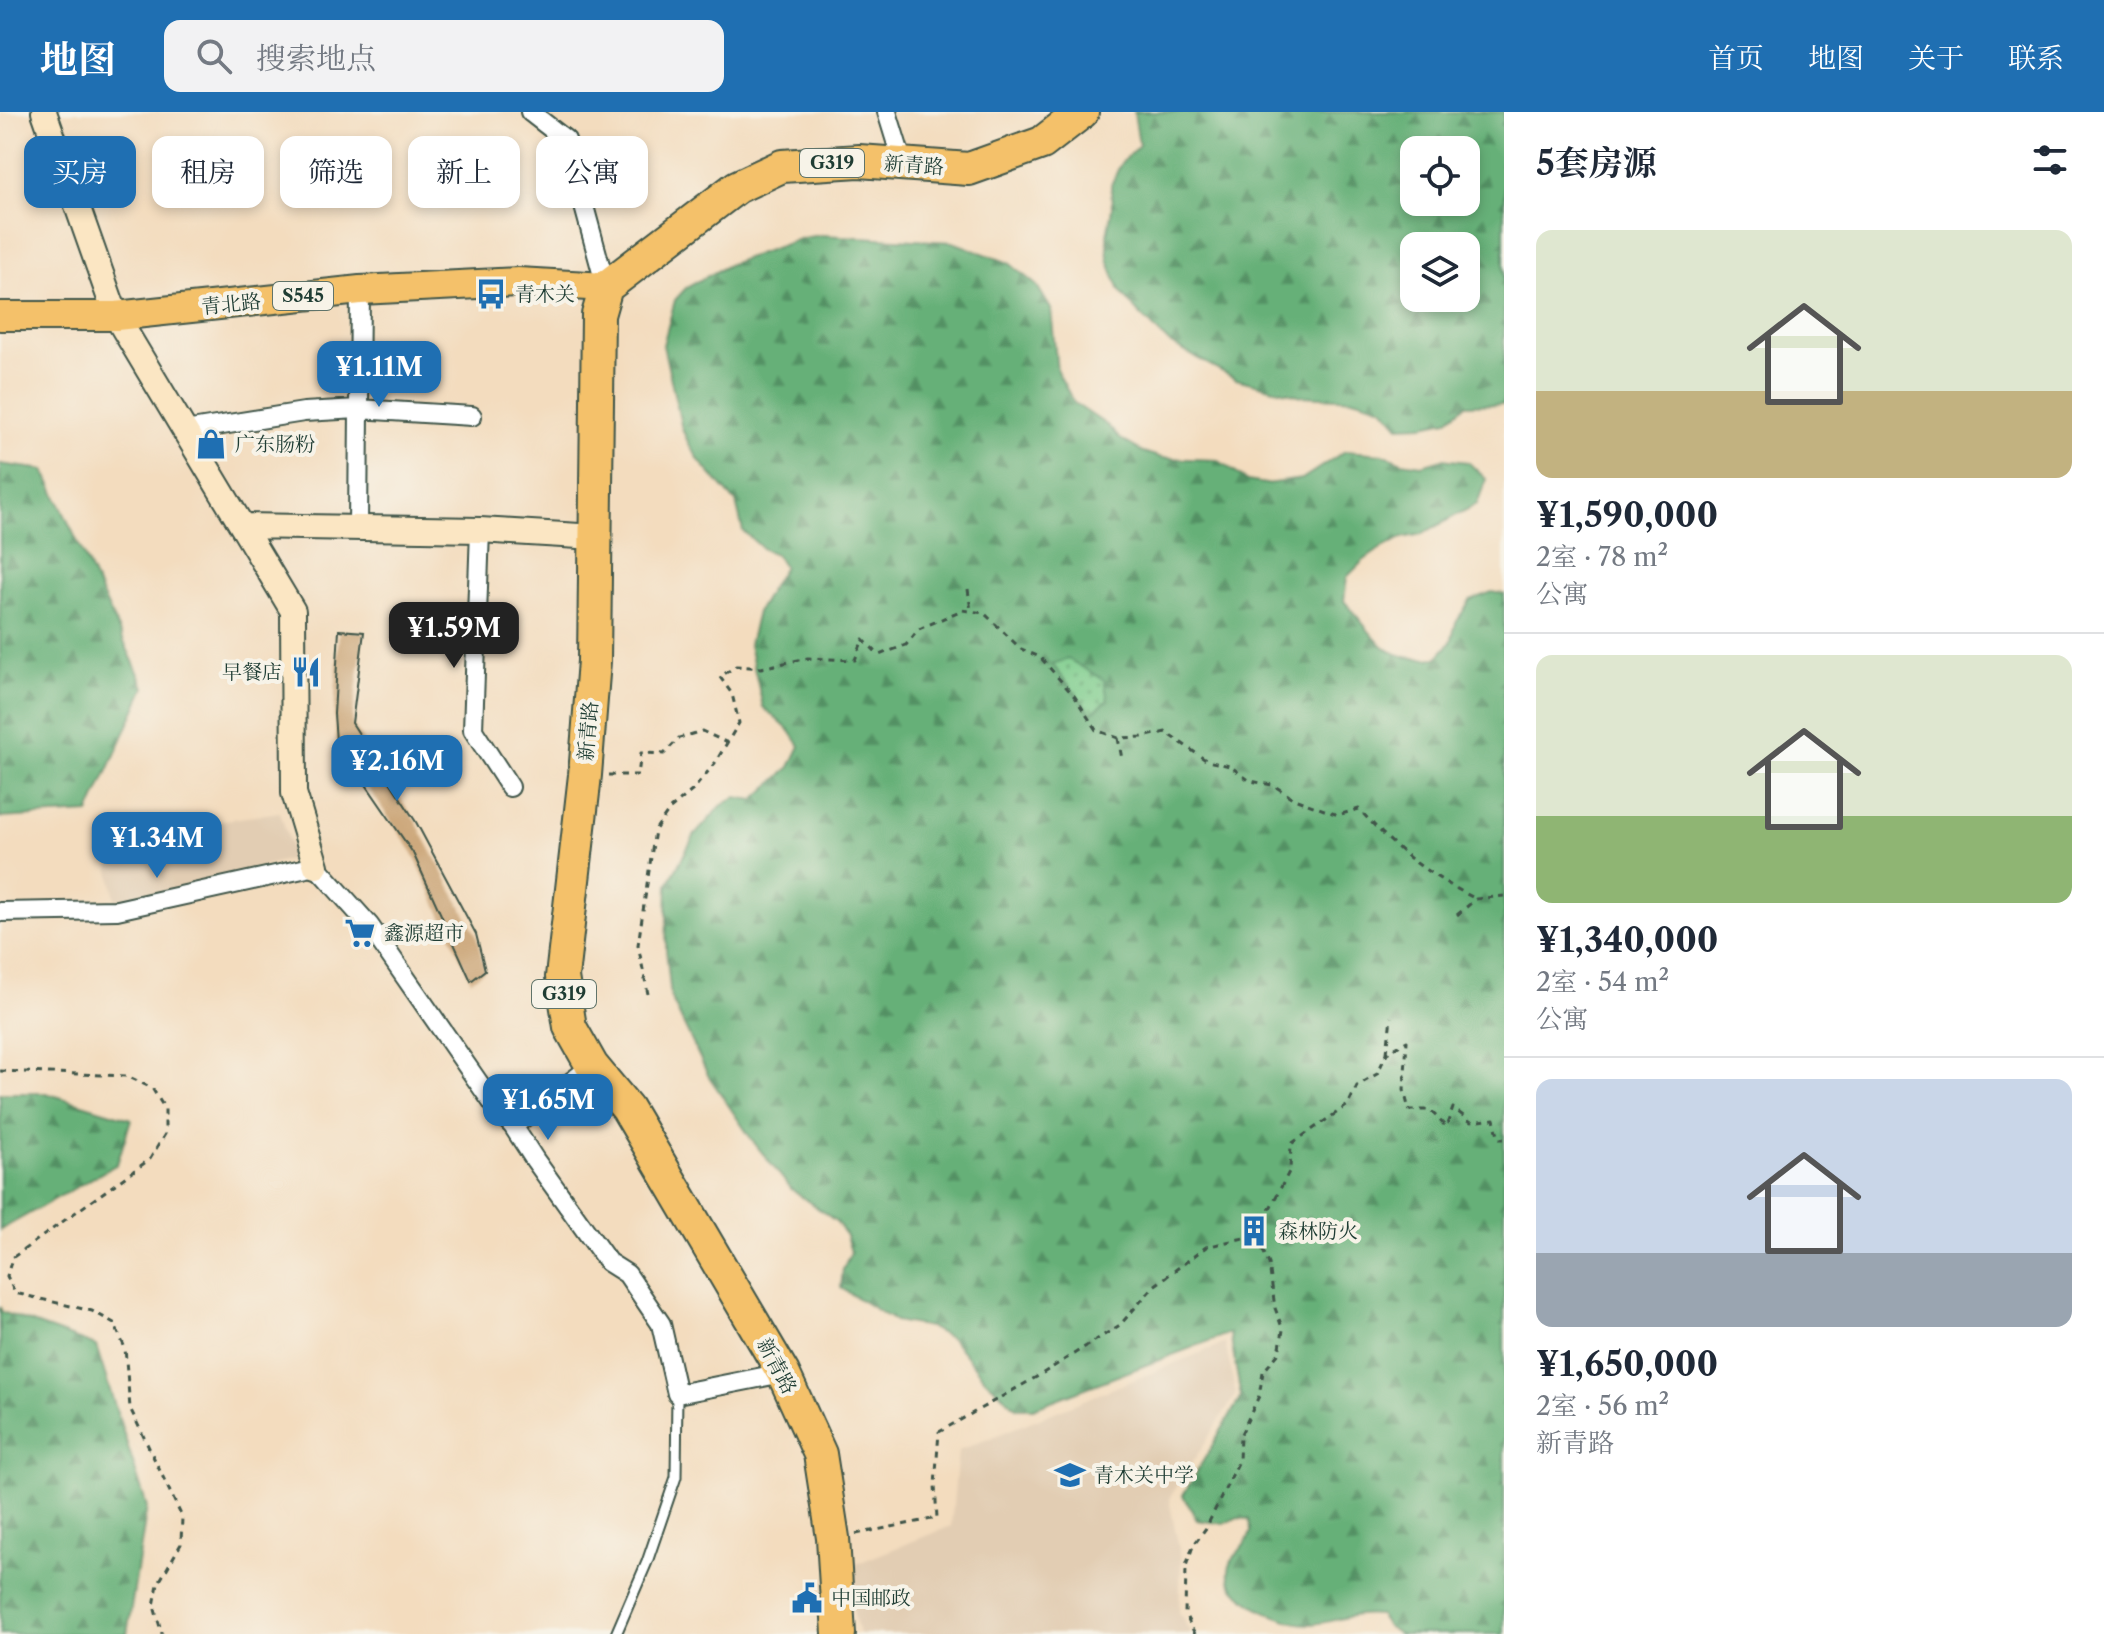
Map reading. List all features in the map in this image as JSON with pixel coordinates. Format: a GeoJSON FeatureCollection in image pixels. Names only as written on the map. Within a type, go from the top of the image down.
{"type":"FeatureCollection","features":[{"type":"Feature","properties":{"kind":"highway","name":"新青路"},"geometry":{"type":"LineString","coordinates":[[839,1634],[833,1538],[820,1454],[783,1373],[627,1108],[592,1066],[570,1027],[562,977],[585,775],[594,661],[598,315],[606,287],[737,187],[782,166],[859,161],[969,169],[1042,143],[1082,112]]}},
{"type":"Feature","properties":{"kind":"main road"},"geometry":{"type":"LineString","coordinates":[[44,112],[116,316],[293,611],[294,793],[316,866]]}},
{"type":"Feature","properties":{"kind":"main road","name":"青北路"},"geometry":{"type":"LineString","coordinates":[[0,316],[116,316],[360,290],[518,282],[606,287]]}},
{"type":"Feature","properties":{"kind":"main road"},"geometry":{"type":"LineString","coordinates":[[242,526],[480,530],[596,537]]}},
{"type":"Feature","properties":{"kind":"street"},"geometry":{"type":"LineString","coordinates":[[887,112],[903,164]]}},
{"type":"Feature","properties":{"kind":"street"},"geometry":{"type":"LineString","coordinates":[[542,115],[566,140],[606,287]]}},
{"type":"Feature","properties":{"kind":"street"},"geometry":{"type":"LineString","coordinates":[[358,528],[360,290]]}},
{"type":"Feature","properties":{"kind":"street"},"geometry":{"type":"LineString","coordinates":[[185,431],[304,412],[358,409],[472,416]]}},
{"type":"Feature","properties":{"kind":"street"},"geometry":{"type":"LineString","coordinates":[[480,530],[473,730],[510,787]]}},
{"type":"Feature","properties":{"kind":"street"},"geometry":{"type":"LineString","coordinates":[[0,912],[117,910],[316,866],[369,925],[608,1262],[627,1274],[661,1324],[677,1394],[783,1373]]}},
{"type":"Feature","properties":{"kind":"street"},"geometry":{"type":"LineString","coordinates":[[513,1126],[592,1066]]}},
{"type":"Feature","properties":{"kind":"lane"},"geometry":{"type":"LineString","coordinates":[[616,1634],[647,1562],[676,1477],[677,1394]]}},
{"type":"Feature","properties":{"kind":"path"},"geometry":{"type":"LineString","coordinates":[[968,589],[971,611]]}},
{"type":"Feature","properties":{"kind":"path"},"geometry":{"type":"LineString","coordinates":[[648,994],[638,945],[655,830],[670,809],[693,790],[739,723],[732,694],[720,677],[736,666],[761,668],[808,658],[855,660],[863,639],[879,655],[906,645],[919,629],[962,610],[984,613],[1021,649],[1040,657],[1075,697],[1096,730],[1118,738],[1166,732],[1207,761],[1230,766],[1250,781],[1273,785],[1294,799],[1338,815],[1359,809],[1413,863],[1476,899]]}},
{"type":"Feature","properties":{"kind":"path"},"geometry":{"type":"LineString","coordinates":[[585,775],[638,775],[641,753],[664,754],[679,738],[702,731],[728,743]]}},
{"type":"Feature","properties":{"kind":"path"},"geometry":{"type":"LineString","coordinates":[[1118,738],[1122,759]]}},
{"type":"Feature","properties":{"kind":"path"},"geometry":{"type":"LineString","coordinates":[[1457,915],[1476,899],[1504,896]]}},
{"type":"Feature","properties":{"kind":"path"},"geometry":{"type":"LineString","coordinates":[[833,1538],[937,1518],[935,1485],[939,1432],[1120,1325],[1154,1286],[1206,1247],[1256,1235],[1290,1170],[1291,1144],[1348,1105],[1357,1086],[1377,1074],[1387,1053],[1391,1017]]}},
{"type":"Feature","properties":{"kind":"path"},"geometry":{"type":"LineString","coordinates":[[1387,1053],[1407,1041],[1404,1090],[1409,1110],[1430,1110],[1446,1127],[1453,1108],[1471,1122],[1494,1119],[1499,1139],[1504,1139]]}},
{"type":"Feature","properties":{"kind":"path"},"geometry":{"type":"LineString","coordinates":[[0,1071],[127,1076],[152,1088],[165,1109],[165,1134],[150,1159],[12,1258],[7,1276],[15,1293],[92,1311],[114,1323],[125,1348],[130,1408],[182,1517],[181,1544],[158,1584],[154,1606],[162,1634]]}},
{"type":"Feature","properties":{"kind":"path"},"geometry":{"type":"LineString","coordinates":[[1195,1634],[1185,1614],[1186,1566],[1193,1546],[1206,1528],[1239,1461],[1240,1436],[1259,1396],[1263,1372],[1279,1353],[1283,1330],[1275,1308],[1269,1264],[1256,1235]]}},
{"type":"Feature","properties":{"kind":"shaded area"},"geometry":{"type":"Polygon","coordinates":[[[280,812],[294,858],[116,904],[104,838],[280,812]]]}},
{"type":"Feature","properties":{"kind":"shaded area","name":"青木关中学"},"geometry":{"type":"Polygon","coordinates":[[[1225,1343],[1236,1394],[1169,1499],[1181,1558],[1179,1612],[1191,1634],[859,1634],[843,1569],[951,1526],[958,1451],[1225,1343]]]}},
{"type":"Feature","properties":{"kind":"green space"},"geometry":{"type":"Polygon","coordinates":[[[1134,112],[1504,112],[1504,404],[1466,405],[1447,420],[1399,426],[1383,407],[1357,399],[1302,396],[1236,379],[1169,343],[1120,291],[1108,259],[1111,185],[1121,163],[1139,145],[1134,112]]]}},
{"type":"Feature","properties":{"kind":"green space"},"geometry":{"type":"Polygon","coordinates":[[[821,235],[953,242],[1009,263],[1037,286],[1051,309],[1057,371],[1074,403],[1108,426],[1119,438],[1143,452],[1162,458],[1218,460],[1247,481],[1266,484],[1302,479],[1345,451],[1383,454],[1402,462],[1422,465],[1442,459],[1468,462],[1486,479],[1477,504],[1422,534],[1402,538],[1383,547],[1363,561],[1347,577],[1344,601],[1373,636],[1392,652],[1418,658],[1437,658],[1451,642],[1456,623],[1470,600],[1492,592],[1504,594],[1504,1634],[1399,1634],[1387,1626],[1379,1615],[1369,1614],[1302,1624],[1276,1616],[1251,1603],[1240,1594],[1229,1576],[1234,1558],[1251,1532],[1249,1519],[1236,1518],[1224,1524],[1197,1520],[1183,1495],[1241,1397],[1230,1333],[1033,1408],[1017,1408],[985,1379],[952,1339],[929,1327],[895,1321],[841,1288],[843,1269],[851,1252],[846,1236],[837,1222],[791,1189],[752,1140],[708,1075],[671,998],[666,949],[668,884],[694,836],[721,806],[736,797],[754,800],[790,767],[800,746],[790,731],[763,707],[749,645],[757,612],[784,566],[775,554],[763,549],[743,531],[736,502],[701,463],[689,444],[682,429],[663,345],[675,300],[686,288],[730,264],[802,238],[821,235]]]}},
{"type":"Feature","properties":{"kind":"green space"},"geometry":{"type":"Polygon","coordinates":[[[0,464],[44,470],[145,687],[89,813],[0,818],[0,464]]]}},
{"type":"Feature","properties":{"kind":"green space"},"geometry":{"type":"Polygon","coordinates":[[[1068,659],[1104,680],[1108,700],[1091,713],[1052,664],[1068,659]]]}},
{"type":"Feature","properties":{"kind":"green space"},"geometry":{"type":"Polygon","coordinates":[[[0,1093],[46,1093],[131,1119],[117,1164],[0,1230],[0,1093]]]}},
{"type":"Feature","properties":{"kind":"green space"},"geometry":{"type":"Polygon","coordinates":[[[0,1307],[2,1312],[96,1346],[147,1507],[127,1634],[0,1634],[0,1307]]]}},
{"type":"Feature","properties":{"kind":"building"},"geometry":{"type":"Polygon","coordinates":[[[339,630],[364,632],[352,723],[416,822],[476,934],[485,970],[471,981],[413,853],[336,741],[334,714],[339,630]]]}},
{"type":"Feature","properties":{"kind":"place","name":"青木关"},"geometry":{"type":"Point","coordinates":[491,294]}},
{"type":"Feature","properties":{"kind":"place","name":"广东肠粉"},"geometry":{"type":"Point","coordinates":[211,444]}},
{"type":"Feature","properties":{"kind":"place","name":"早餐店"},"geometry":{"type":"Point","coordinates":[306,672]}},
{"type":"Feature","properties":{"kind":"place","name":"鑫源超市"},"geometry":{"type":"Point","coordinates":[360,933]}},
{"type":"Feature","properties":{"kind":"place","name":"森林防火"},"geometry":{"type":"Point","coordinates":[1254,1231]}},
{"type":"Feature","properties":{"kind":"place","name":"青木关中学"},"geometry":{"type":"Point","coordinates":[1070,1475]}},
{"type":"Feature","properties":{"kind":"place","name":"中国邮政"},"geometry":{"type":"Point","coordinates":[807,1598]}}]}
